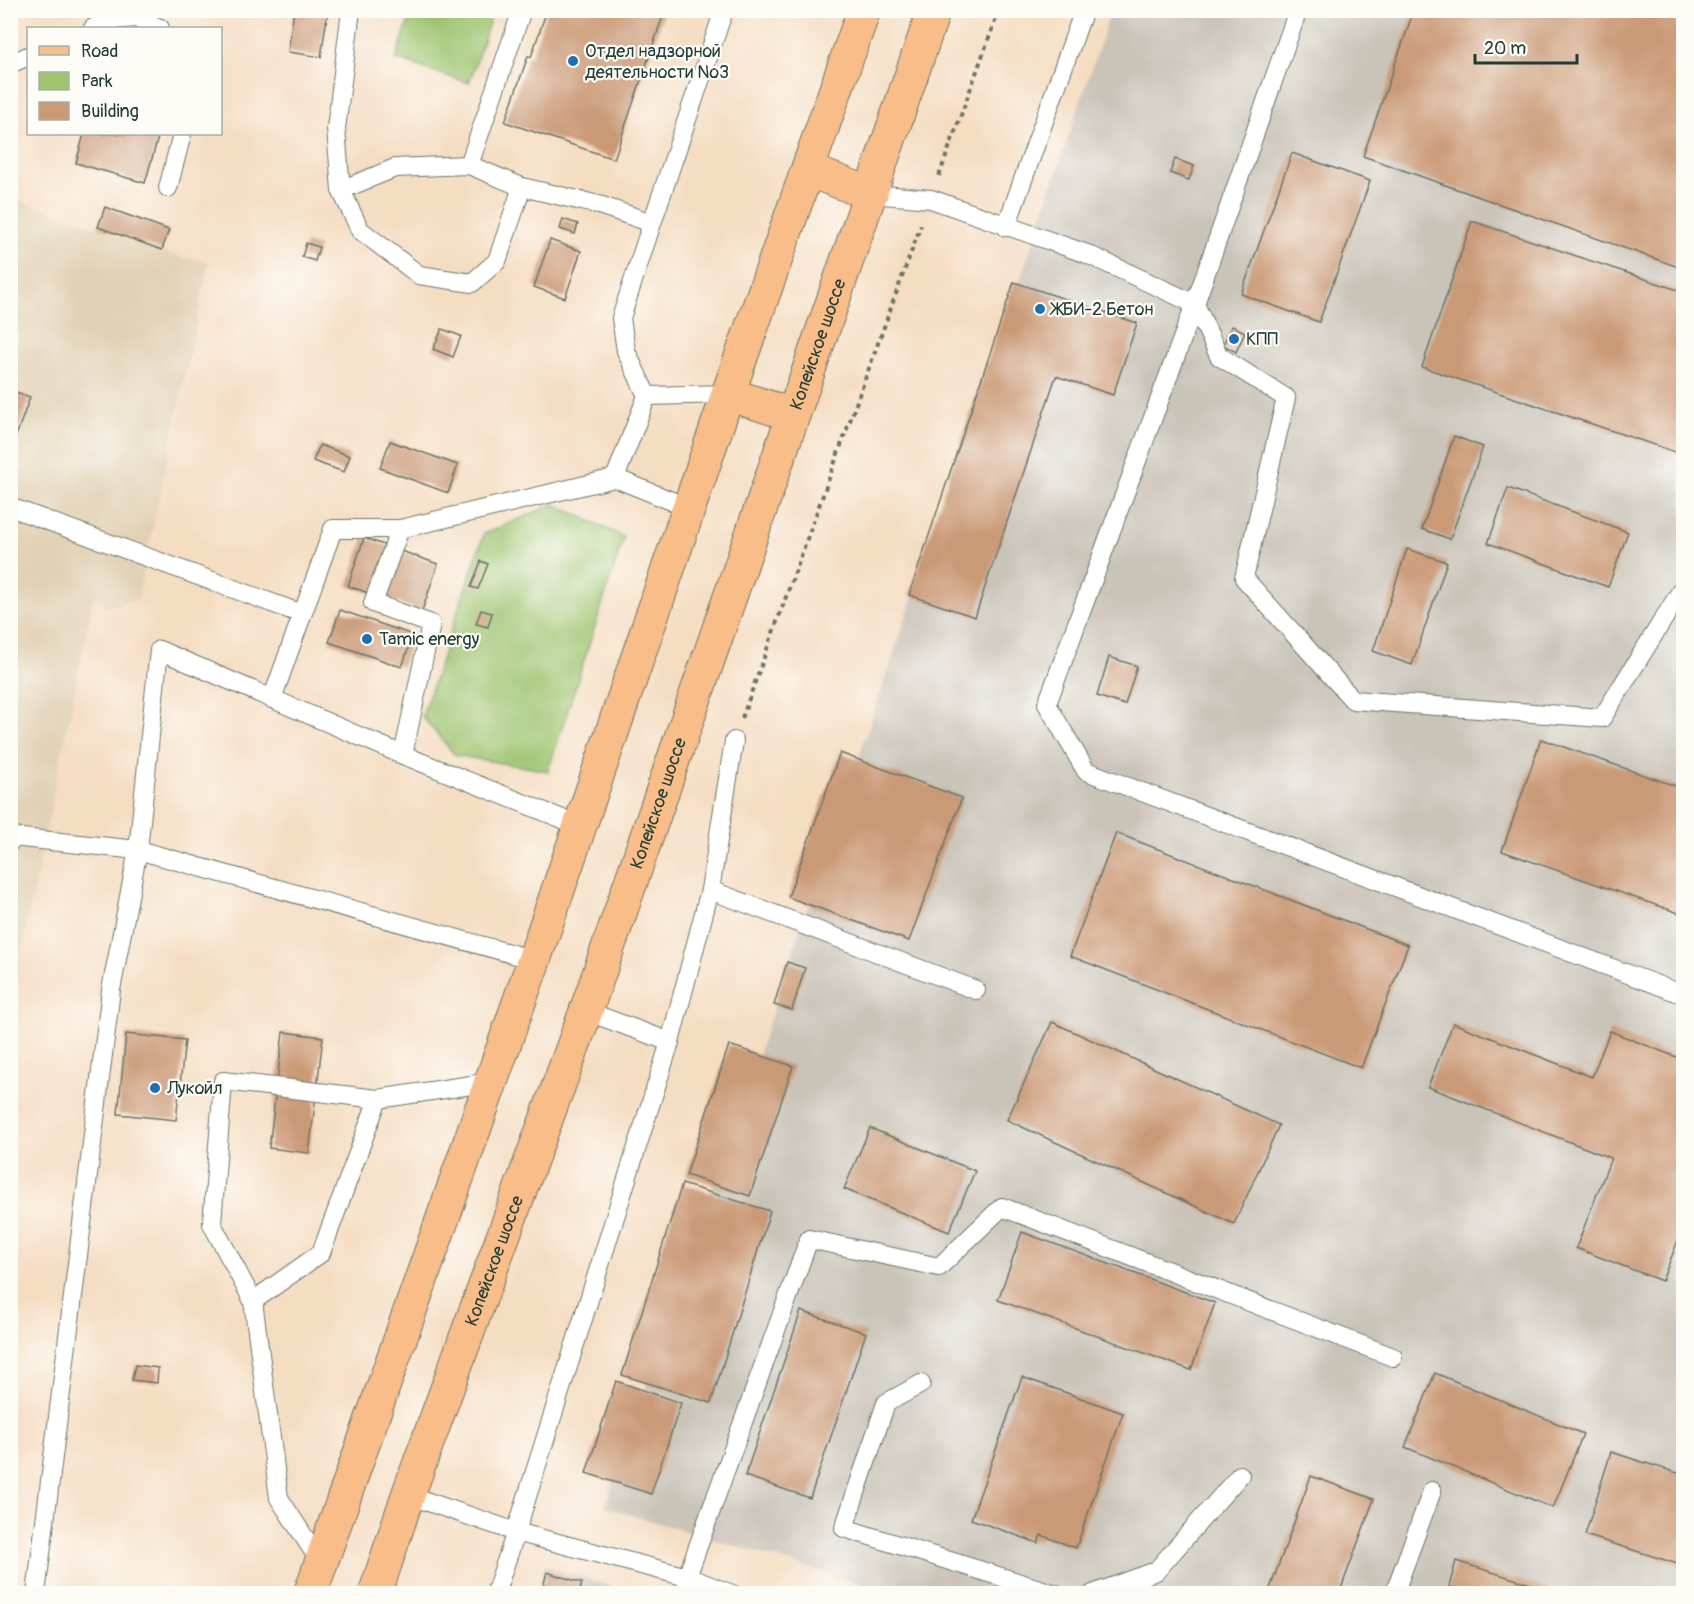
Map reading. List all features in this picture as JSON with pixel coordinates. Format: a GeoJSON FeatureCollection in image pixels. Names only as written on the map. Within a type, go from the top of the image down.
{"type":"FeatureCollection","features":[{"type":"Feature","properties":{"kind":"main road"},"geometry":{"type":"LineString","coordinates":[[310,1593],[534,960],[728,394],[864,10]]}},
{"type":"Feature","properties":{"kind":"main road","name":"Копейское шоссе"},"geometry":{"type":"LineString","coordinates":[[375,1593],[408,1495],[586,1011],[934,10]]}},
{"type":"Feature","properties":{"kind":"main road"},"geometry":{"type":"LineString","coordinates":[[808,170],[871,194]]}},
{"type":"Feature","properties":{"kind":"main road"},"geometry":{"type":"LineString","coordinates":[[728,394],[793,415]]}},
{"type":"Feature","properties":{"kind":"lane"},"geometry":{"type":"LineString","coordinates":[[351,10],[336,129],[341,190],[360,230],[419,275],[472,283],[497,261],[522,187]]}},
{"type":"Feature","properties":{"kind":"lane"},"geometry":{"type":"LineString","coordinates":[[469,165],[522,10]]}},
{"type":"Feature","properties":{"kind":"lane"},"geometry":{"type":"LineString","coordinates":[[615,478],[647,396],[626,351],[621,318],[724,10]]}},
{"type":"Feature","properties":{"kind":"lane"},"geometry":{"type":"LineString","coordinates":[[1006,227],[1084,10]]}},
{"type":"Feature","properties":{"kind":"lane"},"geometry":{"type":"LineString","coordinates":[[1298,10],[1195,304],[1047,704],[1086,771],[1683,995]]}},
{"type":"Feature","properties":{"kind":"lane"},"geometry":{"type":"LineString","coordinates":[[96,27],[113,20],[137,18],[158,27]]}},
{"type":"Feature","properties":{"kind":"lane"},"geometry":{"type":"LineString","coordinates":[[10,64],[27,56]]}},
{"type":"Feature","properties":{"kind":"lane"},"geometry":{"type":"LineString","coordinates":[[168,188],[182,135]]}},
{"type":"Feature","properties":{"kind":"lane"},"geometry":{"type":"LineString","coordinates":[[341,190],[394,168],[469,165],[522,187],[598,205],[652,223]]}},
{"type":"Feature","properties":{"kind":"lane"},"geometry":{"type":"LineString","coordinates":[[871,194],[931,199],[1087,254],[1195,304],[1219,356],[1286,398],[1244,578],[1353,700],[1602,718],[1683,586]]}},
{"type":"Feature","properties":{"kind":"lane"},"geometry":{"type":"LineString","coordinates":[[647,396],[728,394]]}},
{"type":"Feature","properties":{"kind":"lane"},"geometry":{"type":"LineString","coordinates":[[272,699],[333,529],[400,529],[615,478],[689,507]]}},
{"type":"Feature","properties":{"kind":"lane"},"geometry":{"type":"LineString","coordinates":[[10,507],[302,614]]}},
{"type":"Feature","properties":{"kind":"lane"},"geometry":{"type":"LineString","coordinates":[[400,529],[373,603],[431,624],[403,755]]}},
{"type":"Feature","properties":{"kind":"lane"},"geometry":{"type":"LineString","coordinates":[[36,1593],[111,990],[138,850],[159,650],[403,755],[580,826]]}},
{"type":"Feature","properties":{"kind":"lane"},"geometry":{"type":"LineString","coordinates":[[495,1593],[670,1042],[710,890],[734,741]]}},
{"type":"Feature","properties":{"kind":"lane"},"geometry":{"type":"LineString","coordinates":[[11,838],[138,850],[534,960]]}},
{"type":"Feature","properties":{"kind":"lane"},"geometry":{"type":"LineString","coordinates":[[710,890],[976,990]]}},
{"type":"Feature","properties":{"kind":"lane"},"geometry":{"type":"LineString","coordinates":[[586,1011],[670,1042]]}},
{"type":"Feature","properties":{"kind":"lane"},"geometry":{"type":"LineString","coordinates":[[321,1563],[279,1498],[253,1301],[212,1224],[223,1081],[378,1099],[491,1082]]}},
{"type":"Feature","properties":{"kind":"lane"},"geometry":{"type":"LineString","coordinates":[[253,1301],[321,1253],[378,1099]]}},
{"type":"Feature","properties":{"kind":"lane"},"geometry":{"type":"LineString","coordinates":[[687,1577],[809,1239],[939,1267],[1002,1207],[1393,1357]]}},
{"type":"Feature","properties":{"kind":"lane"},"geometry":{"type":"LineString","coordinates":[[921,1384],[885,1403],[844,1528],[1056,1593]]}},
{"type":"Feature","properties":{"kind":"lane"},"geometry":{"type":"LineString","coordinates":[[1093,1593],[1156,1571],[1240,1475]]}},
{"type":"Feature","properties":{"kind":"lane"},"geometry":{"type":"LineString","coordinates":[[1394,1593],[1432,1491]]}},
{"type":"Feature","properties":{"kind":"lane"},"geometry":{"type":"LineString","coordinates":[[408,1495],[516,1532],[687,1577],[732,1593]]}},
{"type":"Feature","properties":{"kind":"path"},"geometry":{"type":"LineString","coordinates":[[734,741],[999,10]]}},
{"type":"Feature","properties":{"kind":"shaded area"},"geometry":{"type":"Polygon","coordinates":[[[1111,11],[1683,11],[1683,1593],[892,1593],[605,1507],[1111,11]]]}},
{"type":"Feature","properties":{"kind":"shaded area"},"geometry":{"type":"Polygon","coordinates":[[[11,197],[182,258],[209,261],[138,599],[108,606],[94,595],[11,1002],[11,197]]]}},
{"type":"Feature","properties":{"kind":"shaded area"},"geometry":{"type":"Polygon","coordinates":[[[545,1566],[632,1593],[536,1594],[545,1566]]]}},
{"type":"Feature","properties":{"kind":"green space"},"geometry":{"type":"Polygon","coordinates":[[[412,11],[493,11],[469,83],[396,59],[412,11]]]}},
{"type":"Feature","properties":{"kind":"green space"},"geometry":{"type":"Polygon","coordinates":[[[554,504],[624,537],[548,771],[455,755],[422,716],[484,534],[554,504]]]}},
{"type":"Feature","properties":{"kind":"building"},"geometry":{"type":"Polygon","coordinates":[[[294,10],[328,10],[321,57],[288,52],[294,10]]]}},
{"type":"Feature","properties":{"kind":"building"},"geometry":{"type":"Polygon","coordinates":[[[547,10],[665,10],[614,159],[505,122],[547,10]]]}},
{"type":"Feature","properties":{"kind":"building"},"geometry":{"type":"Polygon","coordinates":[[[1414,10],[1684,10],[1684,269],[1363,156],[1414,10]]]}},
{"type":"Feature","properties":{"kind":"building"},"geometry":{"type":"Polygon","coordinates":[[[84,135],[159,135],[145,183],[76,163],[84,135]]]}},
{"type":"Feature","properties":{"kind":"building"},"geometry":{"type":"Polygon","coordinates":[[[1292,153],[1370,181],[1319,322],[1241,294],[1292,153]]]}},
{"type":"Feature","properties":{"kind":"building"},"geometry":{"type":"Polygon","coordinates":[[[1175,159],[1194,166],[1189,180],[1170,173],[1175,159]]]}},
{"type":"Feature","properties":{"kind":"building"},"geometry":{"type":"Polygon","coordinates":[[[105,207],[169,230],[162,250],[98,227],[105,207]]]}},
{"type":"Feature","properties":{"kind":"building"},"geometry":{"type":"Polygon","coordinates":[[[563,219],[578,224],[575,234],[560,229],[563,219]]]}},
{"type":"Feature","properties":{"kind":"building"},"geometry":{"type":"Polygon","coordinates":[[[1472,221],[1684,292],[1684,455],[1422,367],[1472,221]]]}},
{"type":"Feature","properties":{"kind":"building"},"geometry":{"type":"Polygon","coordinates":[[[550,240],[581,251],[565,298],[534,287],[550,240]]]}},
{"type":"Feature","properties":{"kind":"building"},"geometry":{"type":"Polygon","coordinates":[[[306,243],[319,247],[315,261],[302,257],[306,243]]]}},
{"type":"Feature","properties":{"kind":"building"},"geometry":{"type":"Polygon","coordinates":[[[1014,282],[1137,323],[1113,395],[1056,376],[975,617],[909,595],[1014,282]]]}},
{"type":"Feature","properties":{"kind":"building","name":"КПП"},"geometry":{"type":"Polygon","coordinates":[[[1232,326],[1245,332],[1236,352],[1223,345],[1232,326]]]}},
{"type":"Feature","properties":{"kind":"building"},"geometry":{"type":"Polygon","coordinates":[[[442,329],[461,336],[453,357],[433,349],[442,329]]]}},
{"type":"Feature","properties":{"kind":"building"},"geometry":{"type":"Polygon","coordinates":[[[10,390],[30,397],[11,450],[10,450],[10,390]]]}},
{"type":"Feature","properties":{"kind":"building"},"geometry":{"type":"Polygon","coordinates":[[[1454,436],[1483,447],[1450,539],[1422,529],[1454,436]]]}},
{"type":"Feature","properties":{"kind":"building"},"geometry":{"type":"Polygon","coordinates":[[[390,441],[458,465],[448,493],[380,468],[390,441]]]}},
{"type":"Feature","properties":{"kind":"building"},"geometry":{"type":"Polygon","coordinates":[[[320,445],[350,456],[344,472],[313,461],[320,445]]]}},
{"type":"Feature","properties":{"kind":"building"},"geometry":{"type":"Polygon","coordinates":[[[1508,488],[1628,532],[1608,587],[1488,543],[1508,488]]]}},
{"type":"Feature","properties":{"kind":"building"},"geometry":{"type":"Polygon","coordinates":[[[364,538],[438,564],[422,611],[348,586],[364,538]]]}},
{"type":"Feature","properties":{"kind":"building"},"geometry":{"type":"Polygon","coordinates":[[[1407,549],[1447,562],[1412,665],[1373,651],[1407,549]]]}},
{"type":"Feature","properties":{"kind":"building"},"geometry":{"type":"Polygon","coordinates":[[[481,561],[488,564],[478,589],[471,587],[481,561]]]}},
{"type":"Feature","properties":{"kind":"building"},"geometry":{"type":"Polygon","coordinates":[[[340,610],[413,635],[402,667],[329,642],[340,610]]]}},
{"type":"Feature","properties":{"kind":"building"},"geometry":{"type":"Polygon","coordinates":[[[481,610],[492,613],[488,627],[476,624],[481,610]]]}},
{"type":"Feature","properties":{"kind":"building"},"geometry":{"type":"Polygon","coordinates":[[[1109,657],[1137,666],[1125,705],[1097,696],[1109,657]]]}},
{"type":"Feature","properties":{"kind":"building"},"geometry":{"type":"Polygon","coordinates":[[[1541,739],[1684,789],[1684,915],[1502,851],[1541,739]]]}},
{"type":"Feature","properties":{"kind":"building"},"geometry":{"type":"Polygon","coordinates":[[[840,753],[962,798],[909,941],[788,897],[840,753]]]}},
{"type":"Feature","properties":{"kind":"building"},"geometry":{"type":"Polygon","coordinates":[[[1116,833],[1408,945],[1361,1068],[1070,956],[1116,833]]]}},
{"type":"Feature","properties":{"kind":"building"},"geometry":{"type":"Polygon","coordinates":[[[787,962],[805,968],[792,1010],[774,1005],[787,962]]]}},
{"type":"Feature","properties":{"kind":"building"},"geometry":{"type":"Polygon","coordinates":[[[1052,1022],[1279,1125],[1234,1224],[1007,1120],[1052,1022]]]}},
{"type":"Feature","properties":{"kind":"building"},"geometry":{"type":"Polygon","coordinates":[[[1453,1023],[1592,1077],[1610,1031],[1684,1060],[1684,1225],[1662,1281],[1576,1248],[1611,1158],[1428,1087],[1453,1023]]]}},
{"type":"Feature","properties":{"kind":"building"},"geometry":{"type":"Polygon","coordinates":[[[283,1032],[323,1037],[309,1153],[269,1148],[283,1032]]]}},
{"type":"Feature","properties":{"kind":"building"},"geometry":{"type":"Polygon","coordinates":[[[126,1034],[185,1040],[176,1120],[118,1114],[126,1034]]]}},
{"type":"Feature","properties":{"kind":"building"},"geometry":{"type":"Polygon","coordinates":[[[729,1045],[793,1066],[750,1196],[686,1175],[729,1045]]]}},
{"type":"Feature","properties":{"kind":"building"},"geometry":{"type":"Polygon","coordinates":[[[870,1128],[975,1171],[949,1232],[844,1189],[870,1128]]]}},
{"type":"Feature","properties":{"kind":"building"},"geometry":{"type":"Polygon","coordinates":[[[682,1184],[770,1211],[711,1403],[622,1375],[682,1184]]]}},
{"type":"Feature","properties":{"kind":"building"},"geometry":{"type":"Polygon","coordinates":[[[1022,1232],[1215,1303],[1191,1370],[998,1300],[1022,1232]]]}},
{"type":"Feature","properties":{"kind":"building"},"geometry":{"type":"Polygon","coordinates":[[[801,1311],[866,1333],[810,1498],[745,1476],[801,1311]]]}},
{"type":"Feature","properties":{"kind":"building"},"geometry":{"type":"Polygon","coordinates":[[[135,1365],[158,1368],[157,1383],[132,1380],[135,1365]]]}},
{"type":"Feature","properties":{"kind":"building"},"geometry":{"type":"Polygon","coordinates":[[[1435,1373],[1583,1434],[1553,1508],[1405,1447],[1435,1373]]]}},
{"type":"Feature","properties":{"kind":"building"},"geometry":{"type":"Polygon","coordinates":[[[1022,1377],[1123,1413],[1076,1548],[1041,1535],[1038,1543],[971,1519],[1022,1377]]]}},
{"type":"Feature","properties":{"kind":"building"},"geometry":{"type":"Polygon","coordinates":[[[616,1381],[681,1403],[651,1494],[586,1473],[616,1381]]]}},
{"type":"Feature","properties":{"kind":"building"},"geometry":{"type":"Polygon","coordinates":[[[1611,1452],[1684,1475],[1684,1566],[1585,1535],[1611,1452]]]}},
{"type":"Feature","properties":{"kind":"building"},"geometry":{"type":"Polygon","coordinates":[[[1311,1476],[1374,1499],[1339,1594],[1268,1594],[1311,1476]]]}},
{"type":"Feature","properties":{"kind":"building"},"geometry":{"type":"Polygon","coordinates":[[[1456,1561],[1560,1593],[1447,1594],[1456,1561]]]}},
{"type":"Feature","properties":{"kind":"building"},"geometry":{"type":"Polygon","coordinates":[[[547,1572],[582,1583],[579,1594],[541,1594],[547,1572]]]}},
{"type":"Feature","properties":{"kind":"place","name":"Отдел надзорной деятельности №3"},"geometry":{"type":"Point","coordinates":[573,61]}},
{"type":"Feature","properties":{"kind":"place","name":"ЖБИ-2 Бетон"},"geometry":{"type":"Point","coordinates":[1040,309]}},
{"type":"Feature","properties":{"kind":"place","name":"КПП"},"geometry":{"type":"Point","coordinates":[1234,339]}},
{"type":"Feature","properties":{"kind":"place","name":"Tamic energy"},"geometry":{"type":"Point","coordinates":[367,639]}},
{"type":"Feature","properties":{"kind":"place","name":"Лукойл"},"geometry":{"type":"Point","coordinates":[155,1088]}}]}
